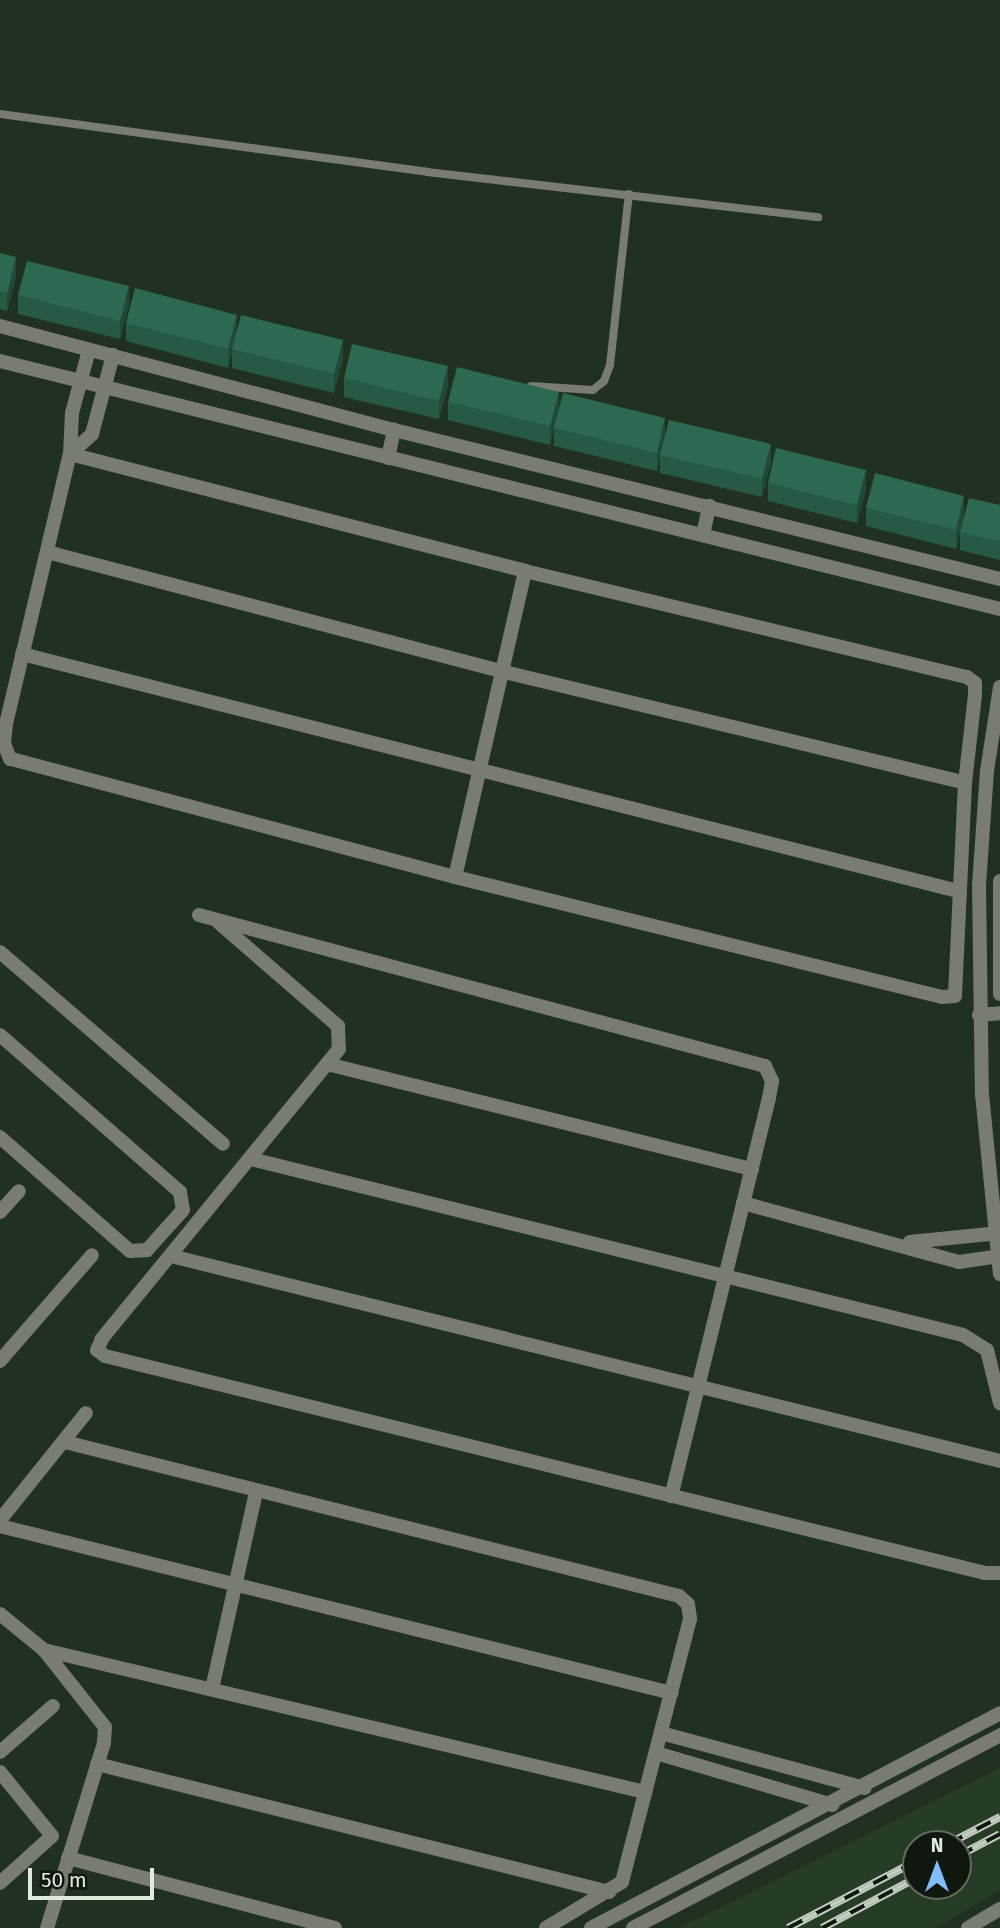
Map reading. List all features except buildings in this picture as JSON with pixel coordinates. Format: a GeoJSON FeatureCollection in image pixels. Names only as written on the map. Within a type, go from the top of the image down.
{"type":"FeatureCollection","features":[{"type":"Feature","properties":{"kind":"street"},"geometry":{"type":"LineString","coordinates":[[0,326],[394,430],[1000,579]]}},
{"type":"Feature","properties":{"kind":"street"},"geometry":{"type":"LineString","coordinates":[[70,454],[525,571],[967,677],[975,683],[975,695],[965,783],[958,891],[957,993],[952,998],[455,877],[10,759],[5,751],[5,734],[70,454],[72,413],[89,350]]}},
{"type":"Feature","properties":{"kind":"street"},"geometry":{"type":"LineString","coordinates":[[70,454],[92,434],[113,355]]}},
{"type":"Feature","properties":{"kind":"street"},"geometry":{"type":"LineString","coordinates":[[0,362],[998,606]]}},
{"type":"Feature","properties":{"kind":"street"},"geometry":{"type":"LineString","coordinates":[[388,458],[394,430]]}},
{"type":"Feature","properties":{"kind":"street"},"geometry":{"type":"LineString","coordinates":[[703,535],[709,506]]}},
{"type":"Feature","properties":{"kind":"street"},"geometry":{"type":"LineString","coordinates":[[47,552],[499,671],[965,783]]}},
{"type":"Feature","properties":{"kind":"street"},"geometry":{"type":"LineString","coordinates":[[455,877],[499,671],[525,571]]}},
{"type":"Feature","properties":{"kind":"street"},"geometry":{"type":"LineString","coordinates":[[22,654],[958,891]]}},
{"type":"Feature","properties":{"kind":"street"},"geometry":{"type":"LineString","coordinates":[[1000,688],[994,772],[979,884],[979,1014],[1000,1274]]}},
{"type":"Feature","properties":{"kind":"street"},"geometry":{"type":"LineString","coordinates":[[1000,881],[1000,994]]}},
{"type":"Feature","properties":{"kind":"street"},"geometry":{"type":"LineString","coordinates":[[199,915],[765,1066],[772,1081],[671,1496]]}},
{"type":"Feature","properties":{"kind":"street"},"geometry":{"type":"LineString","coordinates":[[218,922],[338,1027],[340,1049],[102,1339],[97,1350],[105,1356],[671,1496],[985,1573],[1000,1573]]}},
{"type":"Feature","properties":{"kind":"street"},"geometry":{"type":"LineString","coordinates":[[0,952],[223,1144]]}},
{"type":"Feature","properties":{"kind":"street"},"geometry":{"type":"LineString","coordinates":[[979,1014],[1000,1013]]}},
{"type":"Feature","properties":{"kind":"street"},"geometry":{"type":"LineString","coordinates":[[0,1035],[180,1192],[183,1210],[147,1250],[130,1251],[0,1137]]}},
{"type":"Feature","properties":{"kind":"street"},"geometry":{"type":"LineString","coordinates":[[327,1064],[752,1169]]}},
{"type":"Feature","properties":{"kind":"street"},"geometry":{"type":"LineString","coordinates":[[251,1159],[963,1335],[982,1344],[987,1350],[1000,1403]]}},
{"type":"Feature","properties":{"kind":"street"},"geometry":{"type":"LineString","coordinates":[[0,1212],[19,1191]]}},
{"type":"Feature","properties":{"kind":"street"},"geometry":{"type":"LineString","coordinates":[[743,1203],[902,1243],[959,1262],[998,1256]]}},
{"type":"Feature","properties":{"kind":"street"},"geometry":{"type":"LineString","coordinates":[[902,1243],[997,1233]]}},
{"type":"Feature","properties":{"kind":"street"},"geometry":{"type":"LineString","coordinates":[[0,1360],[92,1255]]}},
{"type":"Feature","properties":{"kind":"street"},"geometry":{"type":"LineString","coordinates":[[171,1256],[1000,1461]]}},
{"type":"Feature","properties":{"kind":"street"},"geometry":{"type":"LineString","coordinates":[[86,1413],[0,1523],[235,1585],[672,1693]]}},
{"type":"Feature","properties":{"kind":"street"},"geometry":{"type":"LineString","coordinates":[[65,1442],[679,1596],[688,1604],[690,1619],[622,1882],[546,1928]]}},
{"type":"Feature","properties":{"kind":"street"},"geometry":{"type":"LineString","coordinates":[[212,1689],[256,1492]]}},
{"type":"Feature","properties":{"kind":"street"},"geometry":{"type":"LineString","coordinates":[[0,1614],[44,1650],[100,1716],[104,1743],[47,1928]]}},
{"type":"Feature","properties":{"kind":"street"},"geometry":{"type":"LineString","coordinates":[[44,1650],[645,1792]]}},
{"type":"Feature","properties":{"kind":"street"},"geometry":{"type":"LineString","coordinates":[[0,1752],[53,1706]]}},
{"type":"Feature","properties":{"kind":"street"},"geometry":{"type":"LineString","coordinates":[[591,1928],[1000,1713]]}},
{"type":"Feature","properties":{"kind":"street"},"geometry":{"type":"LineString","coordinates":[[661,1733],[863,1785],[873,1801]]}},
{"type":"Feature","properties":{"kind":"street"},"geometry":{"type":"LineString","coordinates":[[633,1928],[1000,1735]]}},
{"type":"Feature","properties":{"kind":"street"},"geometry":{"type":"LineString","coordinates":[[656,1753],[831,1801],[841,1818]]}},
{"type":"Feature","properties":{"kind":"street"},"geometry":{"type":"LineString","coordinates":[[97,1764],[609,1892]]}},
{"type":"Feature","properties":{"kind":"street"},"geometry":{"type":"LineString","coordinates":[[0,1772],[52,1836],[0,1883]]}},
{"type":"Feature","properties":{"kind":"street"},"geometry":{"type":"LineString","coordinates":[[68,1858],[335,1928]]}},
{"type":"Feature","properties":{"kind":"street"},"geometry":{"type":"LineString","coordinates":[[968,1928],[1000,1909]]}},
{"type":"Feature","properties":{"kind":"lane"},"geometry":{"type":"LineString","coordinates":[[0,114],[427,172],[817,217]]}},
{"type":"Feature","properties":{"kind":"lane"},"geometry":{"type":"LineString","coordinates":[[523,386],[593,390],[604,382],[610,365],[629,194]]}},
{"type":"Feature","properties":{"kind":"shaded area"},"geometry":{"type":"Polygon","coordinates":[[[1000,1768],[1000,1890],[936,1928],[679,1928],[1000,1768]]]}},
{"type":"Feature","properties":{"kind":"railway"},"geometry":{"type":"LineString","coordinates":[[972,1832],[1000,1817]]}},
{"type":"Feature","properties":{"kind":"railway"},"geometry":{"type":"LineString","coordinates":[[972,1849],[1000,1834]]}},
{"type":"Feature","properties":{"kind":"railway"},"geometry":{"type":"LineString","coordinates":[[788,1928],[902,1868]]}},
{"type":"Feature","properties":{"kind":"railway"},"geometry":{"type":"LineString","coordinates":[[822,1928],[902,1885]]}}]}
